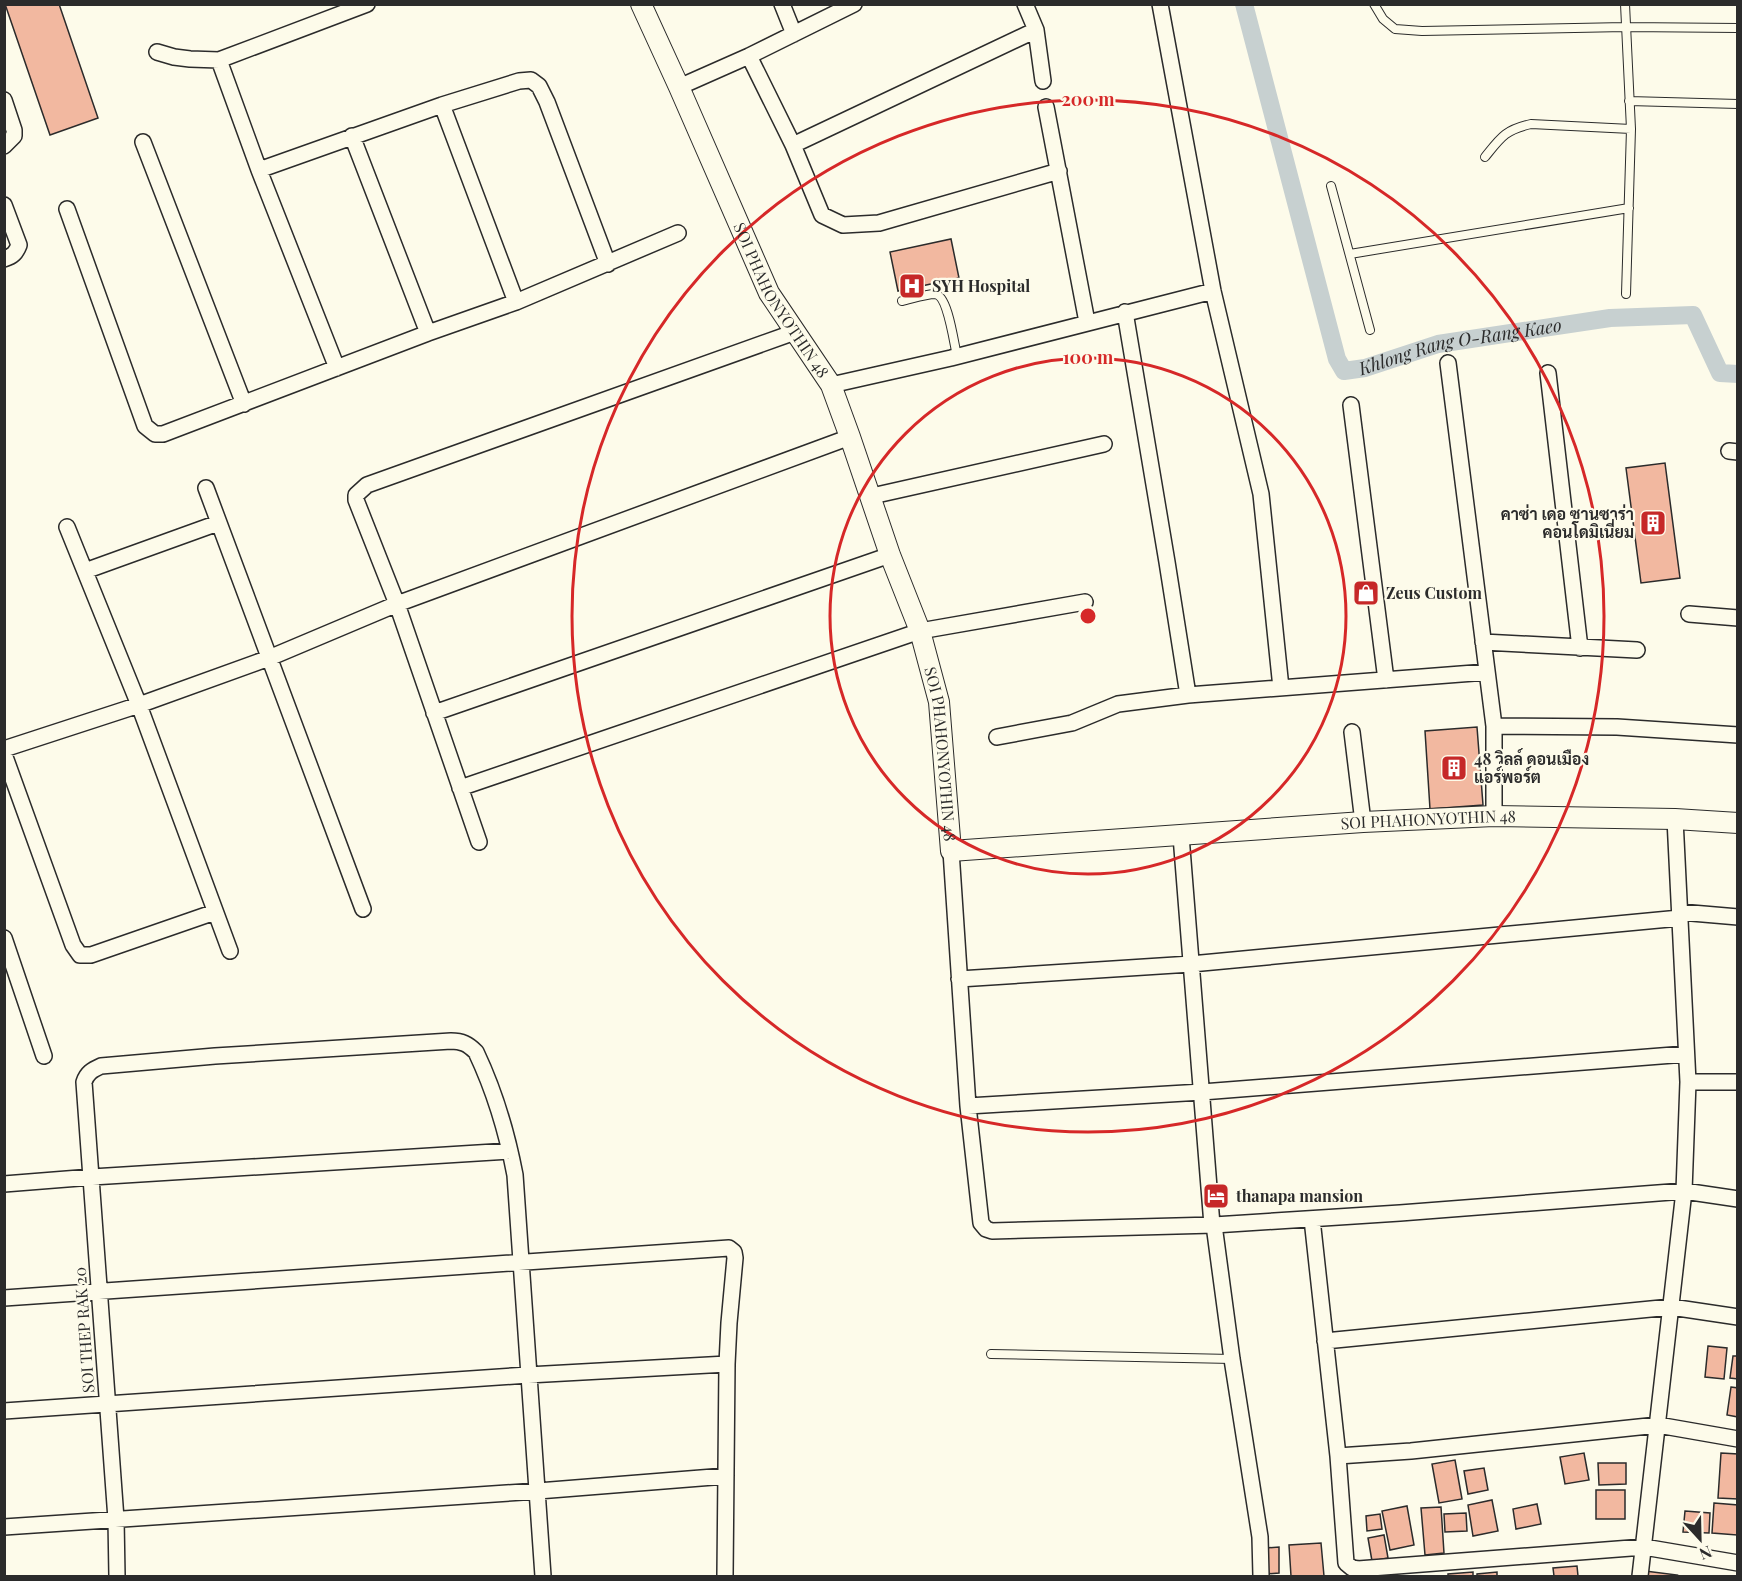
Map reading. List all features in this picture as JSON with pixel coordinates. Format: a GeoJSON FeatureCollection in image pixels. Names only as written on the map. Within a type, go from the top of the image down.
{"type":"FeatureCollection","features":[{"type":"Feature","properties":{"kind":"street"},"geometry":{"type":"LineString","coordinates":[[157,52],[174,57],[219,60],[367,4]]}},
{"type":"Feature","properties":{"kind":"street","name":"SOI PHAHONYOTHIN 48"},"geometry":{"type":"LineString","coordinates":[[641,4],[769,293],[831,384],[872,496],[890,555],[920,631],[939,702],[951,851],[1363,822],[1494,816],[1675,819],[1737,823]]}},
{"type":"Feature","properties":{"kind":"street"},"geometry":{"type":"LineString","coordinates":[[782,4],[794,34]]}},
{"type":"Feature","properties":{"kind":"street"},"geometry":{"type":"LineString","coordinates":[[679,87],[749,56],[854,4]]}},
{"type":"Feature","properties":{"kind":"street"},"geometry":{"type":"LineString","coordinates":[[1025,4],[1036,30],[1043,81]]}},
{"type":"Feature","properties":{"kind":"street"},"geometry":{"type":"LineString","coordinates":[[1160,4],[1213,291],[1261,494],[1281,688]]}},
{"type":"Feature","properties":{"kind":"street"},"geometry":{"type":"LineString","coordinates":[[793,145],[1036,30]]}},
{"type":"Feature","properties":{"kind":"street"},"geometry":{"type":"LineString","coordinates":[[749,56],[793,145],[822,215],[843,225],[879,223],[1059,171]]}},
{"type":"Feature","properties":{"kind":"street"},"geometry":{"type":"LineString","coordinates":[[219,60],[259,170],[337,368]]}},
{"type":"Feature","properties":{"kind":"street"},"geometry":{"type":"LineString","coordinates":[[259,170],[442,105],[519,81],[531,80],[539,86],[547,102],[608,264]]}},
{"type":"Feature","properties":{"kind":"street"},"geometry":{"type":"LineString","coordinates":[[4,100],[14,130],[14,136],[4,146]]}},
{"type":"Feature","properties":{"kind":"street"},"geometry":{"type":"LineString","coordinates":[[442,105],[516,302]]}},
{"type":"Feature","properties":{"kind":"street"},"geometry":{"type":"LineString","coordinates":[[1046,107],[1087,322]]}},
{"type":"Feature","properties":{"kind":"street"},"geometry":{"type":"LineString","coordinates":[[352,136],[428,333]]}},
{"type":"Feature","properties":{"kind":"street"},"geometry":{"type":"LineString","coordinates":[[143,142],[244,404]]}},
{"type":"Feature","properties":{"kind":"street"},"geometry":{"type":"LineString","coordinates":[[4,205],[19,245],[12,257],[4,259]]}},
{"type":"Feature","properties":{"kind":"street"},"geometry":{"type":"LineString","coordinates":[[67,209],[145,426],[155,434],[163,434],[516,302],[678,233]]}},
{"type":"Feature","properties":{"kind":"street"},"geometry":{"type":"LineString","coordinates":[[831,384],[957,356],[1213,291]]}},
{"type":"Feature","properties":{"kind":"street"},"geometry":{"type":"LineString","coordinates":[[1125,312],[1188,695]]}},
{"type":"Feature","properties":{"kind":"street"},"geometry":{"type":"LineString","coordinates":[[479,842],[397,604],[356,500],[359,490],[367,485],[795,332]]}},
{"type":"Feature","properties":{"kind":"street"},"geometry":{"type":"LineString","coordinates":[[1448,363],[1494,726],[1494,816]]}},
{"type":"Feature","properties":{"kind":"street"},"geometry":{"type":"LineString","coordinates":[[1548,373],[1580,648]]}},
{"type":"Feature","properties":{"kind":"street"},"geometry":{"type":"LineString","coordinates":[[1351,405],[1386,680]]}},
{"type":"Feature","properties":{"kind":"street"},"geometry":{"type":"LineString","coordinates":[[4,749],[139,705],[268,658],[397,604],[850,437]]}},
{"type":"Feature","properties":{"kind":"street"},"geometry":{"type":"LineString","coordinates":[[872,496],[1104,444]]}},
{"type":"Feature","properties":{"kind":"street"},"geometry":{"type":"LineString","coordinates":[[206,488],[363,909]]}},
{"type":"Feature","properties":{"kind":"street"},"geometry":{"type":"LineString","coordinates":[[85,571],[218,523]]}},
{"type":"Feature","properties":{"kind":"street"},"geometry":{"type":"LineString","coordinates":[[67,527],[139,705],[230,951]]}},
{"type":"Feature","properties":{"kind":"street"},"geometry":{"type":"LineString","coordinates":[[434,713],[890,555]]}},
{"type":"Feature","properties":{"kind":"street"},"geometry":{"type":"LineString","coordinates":[[460,788],[920,631],[1085,602]]}},
{"type":"Feature","properties":{"kind":"street"},"geometry":{"type":"LineString","coordinates":[[1689,614],[1737,618]]}},
{"type":"Feature","properties":{"kind":"street"},"geometry":{"type":"LineString","coordinates":[[1483,642],[1637,650]]}},
{"type":"Feature","properties":{"kind":"street"},"geometry":{"type":"LineString","coordinates":[[997,737],[1072,723],[1118,704],[1188,695],[1487,672]]}},
{"type":"Feature","properties":{"kind":"street"},"geometry":{"type":"LineString","coordinates":[[1494,726],[1617,727],[1737,735]]}},
{"type":"Feature","properties":{"kind":"street"},"geometry":{"type":"LineString","coordinates":[[1352,732],[1363,822]]}},
{"type":"Feature","properties":{"kind":"street"},"geometry":{"type":"LineString","coordinates":[[4,754],[73,945],[80,954],[91,955],[215,912]]}},
{"type":"Feature","properties":{"kind":"street"},"geometry":{"type":"LineString","coordinates":[[1640,1576],[1684,1191],[1688,1082],[1675,819]]}},
{"type":"Feature","properties":{"kind":"street"},"geometry":{"type":"LineString","coordinates":[[1181,836],[1213,1225],[1260,1538],[1261,1576]]}},
{"type":"Feature","properties":{"kind":"street"},"geometry":{"type":"LineString","coordinates":[[951,851],[968,1107],[981,1223],[986,1229],[992,1231],[1213,1225],[1684,1191],[1737,1200]]}},
{"type":"Feature","properties":{"kind":"street"},"geometry":{"type":"LineString","coordinates":[[959,979],[1191,964],[1680,915],[1737,917]]}},
{"type":"Feature","properties":{"kind":"street"},"geometry":{"type":"LineString","coordinates":[[4,938],[44,1056]]}},
{"type":"Feature","properties":{"kind":"street","name":"SOI THEP RAK 20"},"geometry":{"type":"LineString","coordinates":[[117,1576],[116,1519],[84,1082],[87,1075],[101,1066],[214,1056],[461,1041],[476,1052],[510,1151]]}},
{"type":"Feature","properties":{"kind":"street"},"geometry":{"type":"LineString","coordinates":[[968,1107],[1202,1092],[1686,1054]]}},
{"type":"Feature","properties":{"kind":"street"},"geometry":{"type":"LineString","coordinates":[[1688,1082],[1737,1082]]}},
{"type":"Feature","properties":{"kind":"street"},"geometry":{"type":"LineString","coordinates":[[4,1184],[510,1151],[521,1263],[543,1576]]}},
{"type":"Feature","properties":{"kind":"street"},"geometry":{"type":"LineString","coordinates":[[1312,1219],[1338,1456],[1346,1563],[1352,1568],[1644,1547],[1737,1563]]}},
{"type":"Feature","properties":{"kind":"street"},"geometry":{"type":"LineString","coordinates":[[4,1298],[729,1248],[734,1252],[735,1258],[729,1323],[725,1576]]}},
{"type":"Feature","properties":{"kind":"street"},"geometry":{"type":"LineString","coordinates":[[1325,1341],[1671,1307],[1737,1317]]}},
{"type":"Feature","properties":{"kind":"street"},"geometry":{"type":"LineString","coordinates":[[4,1411],[528,1375],[728,1364]]}},
{"type":"Feature","properties":{"kind":"street"},"geometry":{"type":"LineString","coordinates":[[1338,1456],[1411,1451],[1658,1425],[1737,1439]]}},
{"type":"Feature","properties":{"kind":"street"},"geometry":{"type":"LineString","coordinates":[[4,1527],[726,1476]]}},
{"type":"Feature","properties":{"kind":"lane"},"geometry":{"type":"LineString","coordinates":[[1374,4],[1383,19],[1395,29],[1422,31],[1625,27],[1737,28]]}},
{"type":"Feature","properties":{"kind":"lane"},"geometry":{"type":"LineString","coordinates":[[1625,4],[1631,129],[1626,294]]}},
{"type":"Feature","properties":{"kind":"lane"},"geometry":{"type":"LineString","coordinates":[[1629,100],[1737,104]]}},
{"type":"Feature","properties":{"kind":"lane"},"geometry":{"type":"LineString","coordinates":[[1485,157],[1505,133],[1516,127],[1531,124],[1631,129]]}},
{"type":"Feature","properties":{"kind":"lane"},"geometry":{"type":"LineString","coordinates":[[1331,186],[1370,330]]}},
{"type":"Feature","properties":{"kind":"lane"},"geometry":{"type":"LineString","coordinates":[[1350,254],[1629,208]]}},
{"type":"Feature","properties":{"kind":"lane"},"geometry":{"type":"LineString","coordinates":[[902,301],[936,294],[942,297],[946,305],[957,356]]}},
{"type":"Feature","properties":{"kind":"lane"},"geometry":{"type":"LineString","coordinates":[[991,1353],[1232,1359]]}},
{"type":"Feature","properties":{"kind":"building"},"geometry":{"type":"Polygon","coordinates":[[[5,4],[59,4],[98,118],[50,135],[5,4]]]}},
{"type":"Feature","properties":{"kind":"building"},"geometry":{"type":"Polygon","coordinates":[[[951,239],[959,278],[898,291],[890,252],[951,239]]]}},
{"type":"Feature","properties":{"kind":"building","name":"คาซ่า เดอ ซานซาร่า คอนโดมิเนี่ยม"},"geometry":{"type":"Polygon","coordinates":[[[1665,463],[1680,578],[1641,583],[1626,468],[1665,463]]]}},
{"type":"Feature","properties":{"kind":"building","name":"48 วิลล์ ดอนเมือง แอร์พอร์ต"},"geometry":{"type":"Polygon","coordinates":[[[1477,727],[1483,805],[1430,809],[1425,731],[1477,727]]]}},
{"type":"Feature","properties":{"kind":"building"},"geometry":{"type":"Polygon","coordinates":[[[1708,1346],[1727,1348],[1724,1379],[1705,1377],[1708,1346]]]}},
{"type":"Feature","properties":{"kind":"building"},"geometry":{"type":"Polygon","coordinates":[[[1733,1356],[1738,1356],[1738,1379],[1730,1378],[1733,1356]]]}},
{"type":"Feature","properties":{"kind":"building"},"geometry":{"type":"Polygon","coordinates":[[[1731,1387],[1738,1388],[1738,1417],[1727,1415],[1731,1387]]]}},
{"type":"Feature","properties":{"kind":"building"},"geometry":{"type":"Polygon","coordinates":[[[1584,1453],[1589,1480],[1565,1484],[1560,1457],[1584,1453]]]}},
{"type":"Feature","properties":{"kind":"building"},"geometry":{"type":"Polygon","coordinates":[[[1721,1453],[1738,1454],[1738,1499],[1718,1498],[1721,1453]]]}},
{"type":"Feature","properties":{"kind":"building"},"geometry":{"type":"Polygon","coordinates":[[[1455,1460],[1462,1499],[1439,1503],[1432,1464],[1455,1460]]]}},
{"type":"Feature","properties":{"kind":"building"},"geometry":{"type":"Polygon","coordinates":[[[1598,1463],[1626,1463],[1626,1484],[1599,1485],[1598,1463]]]}},
{"type":"Feature","properties":{"kind":"building"},"geometry":{"type":"Polygon","coordinates":[[[1484,1468],[1488,1490],[1468,1494],[1464,1471],[1484,1468]]]}},
{"type":"Feature","properties":{"kind":"building"},"geometry":{"type":"Polygon","coordinates":[[[1596,1490],[1625,1490],[1625,1519],[1596,1519],[1596,1490]]]}},
{"type":"Feature","properties":{"kind":"building"},"geometry":{"type":"Polygon","coordinates":[[[1492,1500],[1498,1531],[1473,1536],[1468,1505],[1492,1500]]]}},
{"type":"Feature","properties":{"kind":"building"},"geometry":{"type":"Polygon","coordinates":[[[1714,1503],[1738,1505],[1737,1535],[1712,1533],[1714,1503]]]}},
{"type":"Feature","properties":{"kind":"building"},"geometry":{"type":"Polygon","coordinates":[[[1537,1504],[1541,1524],[1516,1529],[1513,1509],[1537,1504]]]}},
{"type":"Feature","properties":{"kind":"building"},"geometry":{"type":"Polygon","coordinates":[[[1407,1506],[1414,1545],[1390,1550],[1382,1511],[1407,1506]]]}},
{"type":"Feature","properties":{"kind":"building"},"geometry":{"type":"Polygon","coordinates":[[[1441,1507],[1444,1553],[1425,1555],[1421,1508],[1441,1507]]]}},
{"type":"Feature","properties":{"kind":"building"},"geometry":{"type":"Polygon","coordinates":[[[1685,1511],[1710,1513],[1709,1533],[1683,1532],[1685,1511]]]}},
{"type":"Feature","properties":{"kind":"building"},"geometry":{"type":"Polygon","coordinates":[[[1466,1513],[1467,1531],[1445,1532],[1444,1514],[1466,1513]]]}},
{"type":"Feature","properties":{"kind":"building"},"geometry":{"type":"Polygon","coordinates":[[[1380,1514],[1382,1529],[1367,1531],[1366,1516],[1380,1514]]]}},
{"type":"Feature","properties":{"kind":"building"},"geometry":{"type":"Polygon","coordinates":[[[1384,1535],[1388,1558],[1372,1561],[1368,1538],[1384,1535]]]}},
{"type":"Feature","properties":{"kind":"building"},"geometry":{"type":"Polygon","coordinates":[[[1321,1543],[1324,1576],[1291,1576],[1289,1545],[1321,1543]]]}},
{"type":"Feature","properties":{"kind":"building"},"geometry":{"type":"Polygon","coordinates":[[[1279,1547],[1279,1573],[1266,1574],[1265,1548],[1279,1547]]]}},
{"type":"Feature","properties":{"kind":"building"},"geometry":{"type":"Polygon","coordinates":[[[1577,1566],[1578,1576],[1554,1576],[1553,1568],[1577,1566]]]}},
{"type":"Feature","properties":{"kind":"building"},"geometry":{"type":"Polygon","coordinates":[[[1645,1571],[1677,1575],[1644,1576],[1645,1571]]]}},
{"type":"Feature","properties":{"kind":"building"},"geometry":{"type":"Polygon","coordinates":[[[1473,1572],[1473,1576],[1448,1576],[1448,1574],[1473,1572]]]}},
{"type":"Feature","properties":{"kind":"building"},"geometry":{"type":"Polygon","coordinates":[[[1497,1572],[1497,1576],[1477,1576],[1477,1574],[1497,1572]]]}},
{"type":"Feature","properties":{"kind":"waterway","name":"Khlong Rang O-Rang Kaeo"},"geometry":{"type":"LineString","coordinates":[[1244,4],[1337,359],[1344,371],[1365,368],[1438,344],[1610,318],[1693,315],[1720,373],[1738,374]]}},
{"type":"Feature","properties":{"kind":"place","name":"SYH Hospital"},"geometry":{"type":"Point","coordinates":[912,286]}},
{"type":"Feature","properties":{"kind":"place","name":"คาซ่า เดอ ซานซาร่า คอนโดมิเนี่ยม"},"geometry":{"type":"Point","coordinates":[1653,523]}},
{"type":"Feature","properties":{"kind":"place","name":"Zeus Custom"},"geometry":{"type":"Point","coordinates":[1366,593]}},
{"type":"Feature","properties":{"kind":"place","name":"48 วิลล์ ดอนเมือง แอร์พอร์ต"},"geometry":{"type":"Point","coordinates":[1454,768]}},
{"type":"Feature","properties":{"kind":"place","name":"thanapa mansion"},"geometry":{"type":"Point","coordinates":[1216,1196]}}]}
